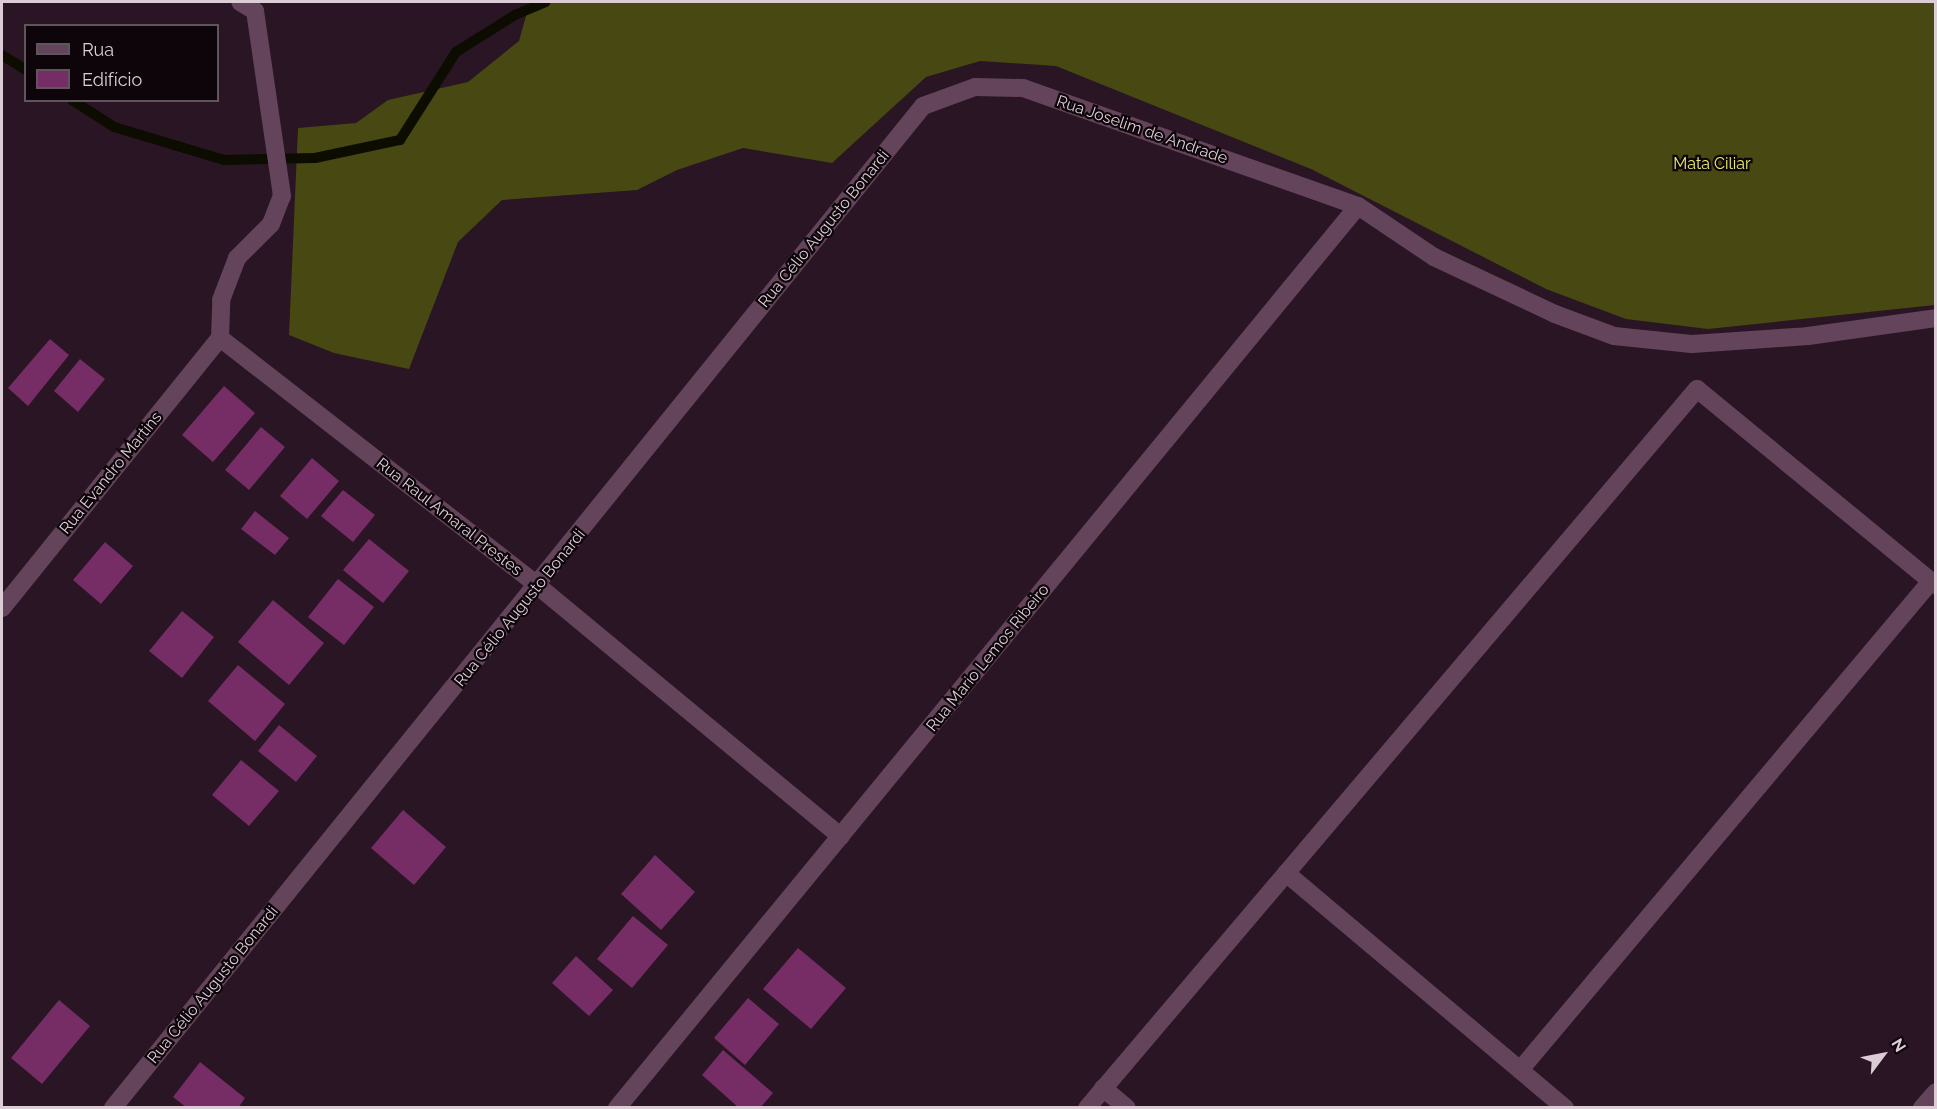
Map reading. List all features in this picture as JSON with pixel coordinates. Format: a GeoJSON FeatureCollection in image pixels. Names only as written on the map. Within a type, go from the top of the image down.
{"type":"FeatureCollection","features":[{"type":"Feature","properties":{"kind":"street"},"geometry":{"type":"LineString","coordinates":[[220,338],[221,300],[237,258],[271,224],[282,196],[276,137],[255,11],[240,2]]}},
{"type":"Feature","properties":{"kind":"street","name":"Rua Joselim de Andrade"},"geometry":{"type":"LineString","coordinates":[[923,106],[975,87],[1023,88],[1358,206],[1434,257],[1555,314],[1614,336],[1692,344],[1808,336],[1935,318]]}},
{"type":"Feature","properties":{"kind":"street","name":"Rua Célio Augusto Bonardi"},"geometry":{"type":"LineString","coordinates":[[113,1107],[538,586],[923,106]]}},
{"type":"Feature","properties":{"kind":"street","name":"Rua Mario Lemos Ribeiro"},"geometry":{"type":"LineString","coordinates":[[617,1107],[1358,206]]}},
{"type":"Feature","properties":{"kind":"street","name":"Rua Raul Amaral Prestes"},"geometry":{"type":"LineString","coordinates":[[220,338],[538,586],[841,837]]}},
{"type":"Feature","properties":{"kind":"street","name":"Rua Evandro Martins"},"geometry":{"type":"LineString","coordinates":[[2,608],[220,338]]}},
{"type":"Feature","properties":{"kind":"street"},"geometry":{"type":"LineString","coordinates":[[1087,1107],[1697,388],[1933,583],[1520,1070]]}},
{"type":"Feature","properties":{"kind":"street"},"geometry":{"type":"LineString","coordinates":[[1286,873],[1565,1107]]}},
{"type":"Feature","properties":{"kind":"street"},"geometry":{"type":"LineString","coordinates":[[1103,1088],[1126,1107]]}},
{"type":"Feature","properties":{"kind":"street"},"geometry":{"type":"LineString","coordinates":[[1922,1107],[1935,1092]]}},
{"type":"Feature","properties":{"kind":"green space","name":"Mata Ciliar"},"geometry":{"type":"Polygon","coordinates":[[[530,2],[1935,2],[1935,305],[1708,329],[1626,319],[1546,289],[1311,169],[1056,66],[980,61],[926,77],[832,163],[743,148],[677,170],[637,190],[502,200],[458,242],[409,369],[334,353],[289,335],[298,128],[356,123],[388,100],[468,82],[519,41],[530,2]]]}},
{"type":"Feature","properties":{"kind":"building"},"geometry":{"type":"Polygon","coordinates":[[[50,339],[69,355],[28,406],[8,388],[50,339]]]}},
{"type":"Feature","properties":{"kind":"building"},"geometry":{"type":"Polygon","coordinates":[[[80,359],[105,379],[78,412],[54,391],[80,359]]]}},
{"type":"Feature","properties":{"kind":"building"},"geometry":{"type":"Polygon","coordinates":[[[224,386],[255,413],[213,462],[182,435],[224,386]]]}},
{"type":"Feature","properties":{"kind":"building"},"geometry":{"type":"Polygon","coordinates":[[[261,427],[285,447],[249,490],[225,470],[261,427]]]}},
{"type":"Feature","properties":{"kind":"building"},"geometry":{"type":"Polygon","coordinates":[[[312,458],[339,481],[307,519],[280,496],[312,458]]]}},
{"type":"Feature","properties":{"kind":"building"},"geometry":{"type":"Polygon","coordinates":[[[343,490],[375,515],[353,542],[321,516],[343,490]]]}},
{"type":"Feature","properties":{"kind":"building"},"geometry":{"type":"Polygon","coordinates":[[[255,511],[289,538],[275,555],[241,529],[255,511]]]}},
{"type":"Feature","properties":{"kind":"building"},"geometry":{"type":"Polygon","coordinates":[[[369,539],[409,571],[383,603],[343,570],[369,539]]]}},
{"type":"Feature","properties":{"kind":"building"},"geometry":{"type":"Polygon","coordinates":[[[105,542],[133,566],[101,604],[73,580],[105,542]]]}},
{"type":"Feature","properties":{"kind":"building"},"geometry":{"type":"Polygon","coordinates":[[[338,579],[374,607],[344,645],[308,617],[338,579]]]}},
{"type":"Feature","properties":{"kind":"building"},"geometry":{"type":"Polygon","coordinates":[[[273,600],[324,643],[289,685],[238,642],[273,600]]]}},
{"type":"Feature","properties":{"kind":"building"},"geometry":{"type":"Polygon","coordinates":[[[182,611],[214,637],[182,678],[149,651],[182,611]]]}},
{"type":"Feature","properties":{"kind":"building"},"geometry":{"type":"Polygon","coordinates":[[[238,665],[285,704],[255,741],[208,701],[238,665]]]}},
{"type":"Feature","properties":{"kind":"building"},"geometry":{"type":"Polygon","coordinates":[[[279,725],[317,756],[296,782],[258,751],[279,725]]]}},
{"type":"Feature","properties":{"kind":"building"},"geometry":{"type":"Polygon","coordinates":[[[241,760],[279,791],[249,826],[212,795],[241,760]]]}},
{"type":"Feature","properties":{"kind":"building"},"geometry":{"type":"Polygon","coordinates":[[[403,810],[446,847],[414,885],[371,848],[403,810]]]}},
{"type":"Feature","properties":{"kind":"building"},"geometry":{"type":"Polygon","coordinates":[[[655,855],[695,892],[661,930],[621,894],[655,855]]]}},
{"type":"Feature","properties":{"kind":"building"},"geometry":{"type":"Polygon","coordinates":[[[633,916],[668,945],[632,988],[597,959],[633,916]]]}},
{"type":"Feature","properties":{"kind":"building"},"geometry":{"type":"Polygon","coordinates":[[[798,948],[846,988],[811,1029],[763,989],[798,948]]]}},
{"type":"Feature","properties":{"kind":"building"},"geometry":{"type":"Polygon","coordinates":[[[576,956],[613,990],[589,1016],[552,983],[576,956]]]}},
{"type":"Feature","properties":{"kind":"building"},"geometry":{"type":"Polygon","coordinates":[[[748,998],[779,1024],[745,1065],[714,1038],[748,998]]]}},
{"type":"Feature","properties":{"kind":"building"},"geometry":{"type":"Polygon","coordinates":[[[59,1000],[90,1026],[42,1084],[11,1058],[59,1000]]]}},
{"type":"Feature","properties":{"kind":"building"},"geometry":{"type":"Polygon","coordinates":[[[723,1050],[773,1093],[760,1108],[739,1108],[702,1075],[723,1050]]]}},
{"type":"Feature","properties":{"kind":"building"},"geometry":{"type":"Polygon","coordinates":[[[200,1062],[245,1098],[238,1108],[187,1108],[173,1097],[200,1062]]]}},
{"type":"Feature","properties":{"kind":"waterway"},"geometry":{"type":"LineString","coordinates":[[75,102],[114,127],[224,160],[315,158],[400,140],[456,52],[515,15],[545,2]]}},
{"type":"Feature","properties":{"kind":"waterway"},"geometry":{"type":"LineString","coordinates":[[2,55],[24,69]]}}]}
